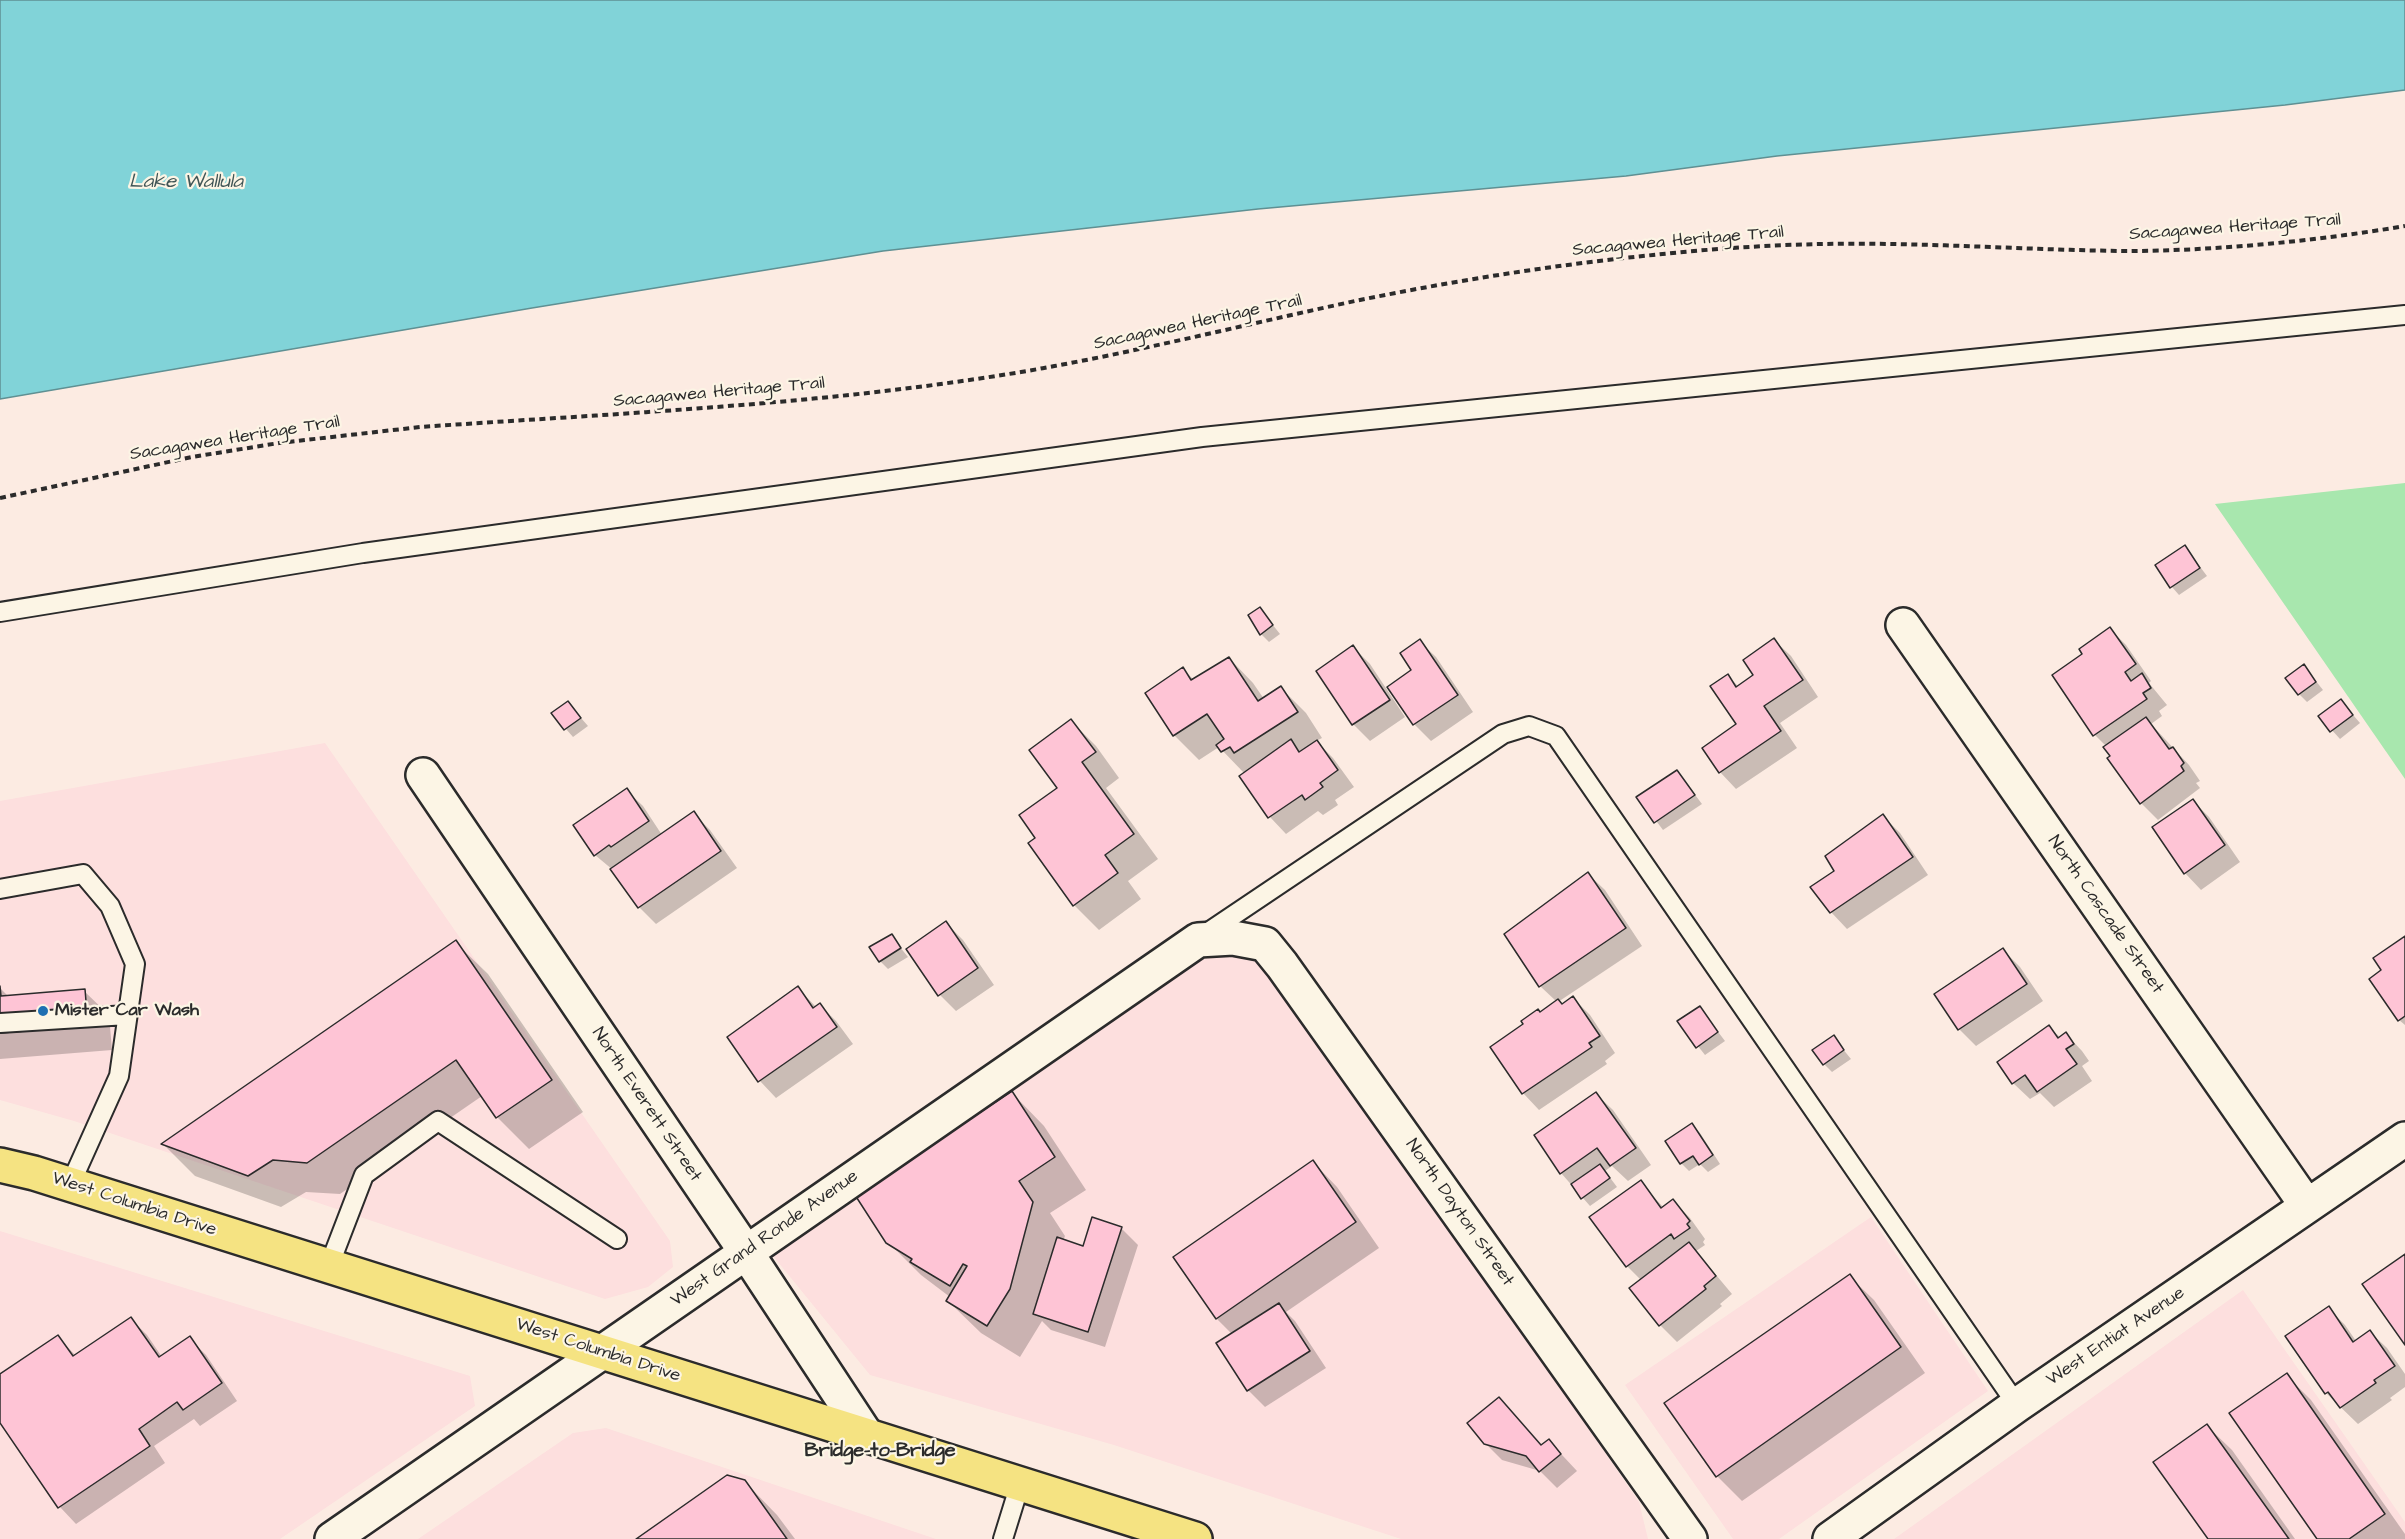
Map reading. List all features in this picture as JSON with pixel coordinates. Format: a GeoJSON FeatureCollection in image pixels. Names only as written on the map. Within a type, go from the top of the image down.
{"type":"FeatureCollection","features":[{"type":"Feature","properties":{"kind":"main road","name":"West Columbia Drive"},"geometry":{"type":"LineString","coordinates":[[0,1165],[34,1173],[1195,1539]]}},
{"type":"Feature","properties":{"kind":"street","name":"North Cascade Street"},"geometry":{"type":"LineString","coordinates":[[1903,625],[2307,1206]]}},
{"type":"Feature","properties":{"kind":"street","name":"North Everett Street"},"geometry":{"type":"LineString","coordinates":[[423,775],[746,1252],[867,1436]]}},
{"type":"Feature","properties":{"kind":"street","name":"North Dayton Street"},"geometry":{"type":"LineString","coordinates":[[1198,940],[1233,938],[1265,944],[1690,1539]]}},
{"type":"Feature","properties":{"kind":"street","name":"West Grand Ronde Avenue"},"geometry":{"type":"LineString","coordinates":[[332,1539],[1198,940]]}},
{"type":"Feature","properties":{"kind":"street","name":"West Entiat Avenue"},"geometry":{"type":"LineString","coordinates":[[1830,1539],[2017,1405],[2405,1139]]}},
{"type":"Feature","properties":{"kind":"lane"},"geometry":{"type":"LineString","coordinates":[[0,612],[363,553],[1202,437],[2405,315]]}},
{"type":"Feature","properties":{"kind":"lane"},"geometry":{"type":"LineString","coordinates":[[1198,940],[1503,734],[1529,726],[1556,736],[2017,1405]]}},
{"type":"Feature","properties":{"kind":"lane"},"geometry":{"type":"LineString","coordinates":[[0,889],[83,874],[110,906],[135,964],[119,1076],[70,1185]]}},
{"type":"Feature","properties":{"kind":"lane"},"geometry":{"type":"LineString","coordinates":[[0,1023],[127,1015]]}},
{"type":"Feature","properties":{"kind":"lane"},"geometry":{"type":"LineString","coordinates":[[329,1266],[364,1175],[438,1121],[617,1239]]}},
{"type":"Feature","properties":{"kind":"lane"},"geometry":{"type":"LineString","coordinates":[[1003,1539],[1020,1484]]}},
{"type":"Feature","properties":{"kind":"path","name":"Sacagawea Heritage Trail"},"geometry":{"type":"LineString","coordinates":[[0,498],[192,457],[346,434],[801,400],[959,382],[1163,346],[1353,302],[1417,290],[1588,262],[1658,254],[1828,244],[2130,251],[2274,242],[2405,226]]}},
{"type":"Feature","properties":{"kind":"shaded area"},"geometry":{"type":"Polygon","coordinates":[[[325,743],[670,1241],[673,1267],[648,1287],[605,1299],[74,1121],[0,1100],[0,801],[325,743]]]}},
{"type":"Feature","properties":{"kind":"shaded area"},"geometry":{"type":"Polygon","coordinates":[[[1239,920],[1639,1502],[1648,1539],[1401,1539],[1114,1445],[870,1375],[769,1251],[1239,920]]]}},
{"type":"Feature","properties":{"kind":"shaded area"},"geometry":{"type":"Polygon","coordinates":[[[1871,1217],[1988,1391],[1779,1539],[1733,1539],[1625,1385],[1871,1217]]]}},
{"type":"Feature","properties":{"kind":"shaded area"},"geometry":{"type":"Polygon","coordinates":[[[0,1231],[470,1376],[475,1406],[280,1539],[0,1539],[0,1231]]]}},
{"type":"Feature","properties":{"kind":"shaded area"},"geometry":{"type":"Polygon","coordinates":[[[2243,1290],[2405,1522],[2405,1539],[1894,1539],[2243,1290]]]}},
{"type":"Feature","properties":{"kind":"shaded area"},"geometry":{"type":"Polygon","coordinates":[[[606,1428],[936,1539],[418,1539],[573,1433],[606,1428]]]}},
{"type":"Feature","properties":{"kind":"green space"},"geometry":{"type":"Polygon","coordinates":[[[2405,483],[2405,779],[2215,504],[2405,483]]]}},
{"type":"Feature","properties":{"kind":"water","name":"Lake Wallula"},"geometry":{"type":"Polygon","coordinates":[[[0,0],[2405,0],[2405,90],[2285,105],[1777,156],[1626,176],[1258,209],[883,251],[532,308],[0,399],[0,0]]]}},
{"type":"Feature","properties":{"kind":"building"},"geometry":{"type":"Polygon","coordinates":[[[2185,545],[2200,568],[2170,588],[2155,565],[2185,545]]]}},
{"type":"Feature","properties":{"kind":"building"},"geometry":{"type":"Polygon","coordinates":[[[1260,607],[1273,625],[1260,635],[1248,615],[1260,607]]]}},
{"type":"Feature","properties":{"kind":"building"},"geometry":{"type":"Polygon","coordinates":[[[2110,627],[2136,664],[2125,672],[2131,681],[2142,673],[2151,688],[2143,693],[2147,699],[2093,736],[2052,675],[2082,654],[2079,649],[2110,627]]]}},
{"type":"Feature","properties":{"kind":"building"},"geometry":{"type":"Polygon","coordinates":[[[1774,638],[1803,680],[1764,706],[1781,731],[1719,773],[1702,748],[1736,724],[1710,686],[1728,674],[1736,687],[1753,675],[1743,660],[1774,638]]]}},
{"type":"Feature","properties":{"kind":"building"},"geometry":{"type":"Polygon","coordinates":[[[1420,639],[1458,695],[1413,725],[1387,687],[1411,670],[1400,653],[1420,639]]]}},
{"type":"Feature","properties":{"kind":"building"},"geometry":{"type":"Polygon","coordinates":[[[1353,645],[1390,700],[1352,725],[1316,671],[1353,645]]]}},
{"type":"Feature","properties":{"kind":"building"},"geometry":{"type":"Polygon","coordinates":[[[1229,657],[1258,701],[1281,686],[1298,712],[1234,753],[1230,747],[1221,752],[1216,745],[1224,739],[1207,714],[1173,736],[1145,693],[1183,667],[1191,680],[1229,657]]]}},
{"type":"Feature","properties":{"kind":"building"},"geometry":{"type":"Polygon","coordinates":[[[2304,664],[2316,682],[2298,695],[2285,678],[2304,664]]]}},
{"type":"Feature","properties":{"kind":"building"},"geometry":{"type":"Polygon","coordinates":[[[2341,699],[2353,715],[2330,732],[2318,716],[2341,699]]]}},
{"type":"Feature","properties":{"kind":"building"},"geometry":{"type":"Polygon","coordinates":[[[568,701],[581,718],[564,730],[551,713],[568,701]]]}},
{"type":"Feature","properties":{"kind":"building"},"geometry":{"type":"Polygon","coordinates":[[[2146,717],[2169,749],[2173,747],[2184,763],[2181,766],[2184,771],[2140,804],[2107,758],[2110,756],[2103,747],[2146,717]]]}},
{"type":"Feature","properties":{"kind":"building"},"geometry":{"type":"Polygon","coordinates":[[[1071,719],[1096,752],[1082,762],[1134,834],[1105,855],[1118,873],[1073,906],[1028,843],[1035,838],[1019,815],[1057,788],[1029,750],[1071,719]]]}},
{"type":"Feature","properties":{"kind":"building"},"geometry":{"type":"Polygon","coordinates":[[[1291,739],[1299,752],[1317,740],[1338,770],[1320,783],[1323,787],[1305,800],[1302,795],[1268,818],[1239,776],[1291,739]]]}},
{"type":"Feature","properties":{"kind":"building"},"geometry":{"type":"Polygon","coordinates":[[[1677,770],[1695,795],[1654,823],[1636,797],[1677,770]]]}},
{"type":"Feature","properties":{"kind":"building"},"geometry":{"type":"Polygon","coordinates":[[[627,788],[649,821],[594,856],[573,825],[627,788]]]}},
{"type":"Feature","properties":{"kind":"building"},"geometry":{"type":"Polygon","coordinates":[[[2193,799],[2225,845],[2184,874],[2152,827],[2193,799]]]}},
{"type":"Feature","properties":{"kind":"building"},"geometry":{"type":"Polygon","coordinates":[[[694,811],[721,851],[638,908],[610,869],[694,811]]]}},
{"type":"Feature","properties":{"kind":"building"},"geometry":{"type":"Polygon","coordinates":[[[1883,814],[1913,857],[1830,913],[1810,887],[1834,871],[1825,856],[1883,814]]]}},
{"type":"Feature","properties":{"kind":"building"},"geometry":{"type":"Polygon","coordinates":[[[1588,872],[1626,928],[1539,987],[1504,934],[1588,872]]]}},
{"type":"Feature","properties":{"kind":"building"},"geometry":{"type":"Polygon","coordinates":[[[946,921],[978,968],[938,996],[906,949],[946,921]]]}},
{"type":"Feature","properties":{"kind":"building"},"geometry":{"type":"Polygon","coordinates":[[[892,934],[901,948],[879,962],[869,947],[892,934]]]}},
{"type":"Feature","properties":{"kind":"building"},"geometry":{"type":"Polygon","coordinates":[[[2405,936],[2405,1016],[2398,1021],[2369,979],[2381,970],[2373,958],[2405,936]]]}},
{"type":"Feature","properties":{"kind":"building"},"geometry":{"type":"Polygon","coordinates":[[[456,940],[552,1080],[496,1118],[456,1060],[307,1163],[273,1160],[248,1176],[161,1144],[456,940]]]}},
{"type":"Feature","properties":{"kind":"building"},"geometry":{"type":"Polygon","coordinates":[[[2003,948],[2027,984],[1958,1030],[1934,994],[2003,948]]]}},
{"type":"Feature","properties":{"kind":"building","name":"Mister Car Wash"},"geometry":{"type":"Polygon","coordinates":[[[0,986],[1,996],[85,989],[88,1026],[0,1033],[0,986]]]}},
{"type":"Feature","properties":{"kind":"building"},"geometry":{"type":"Polygon","coordinates":[[[798,986],[813,1008],[820,1003],[837,1027],[758,1082],[727,1037],[798,986]]]}},
{"type":"Feature","properties":{"kind":"building"},"geometry":{"type":"Polygon","coordinates":[[[1573,996],[1600,1036],[1589,1043],[1592,1047],[1522,1094],[1490,1047],[1523,1024],[1521,1021],[1538,1009],[1540,1012],[1558,999],[1562,1004],[1573,996]]]}},
{"type":"Feature","properties":{"kind":"building"},"geometry":{"type":"Polygon","coordinates":[[[1700,1006],[1718,1032],[1696,1048],[1677,1021],[1700,1006]]]}},
{"type":"Feature","properties":{"kind":"building"},"geometry":{"type":"Polygon","coordinates":[[[2049,1025],[2058,1038],[2066,1032],[2074,1044],[2066,1049],[2077,1064],[2037,1092],[2025,1075],[2012,1084],[1997,1062],[2049,1025]]]}},
{"type":"Feature","properties":{"kind":"building"},"geometry":{"type":"Polygon","coordinates":[[[1834,1035],[1844,1050],[1823,1065],[1812,1050],[1834,1035]]]}},
{"type":"Feature","properties":{"kind":"building"},"geometry":{"type":"Polygon","coordinates":[[[1012,1091],[1055,1157],[1019,1181],[1033,1202],[1010,1289],[987,1326],[946,1301],[967,1266],[963,1264],[950,1286],[910,1262],[912,1259],[886,1243],[855,1195],[1012,1091]]]}},
{"type":"Feature","properties":{"kind":"building"},"geometry":{"type":"Polygon","coordinates":[[[1596,1092],[1636,1148],[1610,1166],[1597,1148],[1560,1174],[1534,1135],[1596,1092]]]}},
{"type":"Feature","properties":{"kind":"building"},"geometry":{"type":"Polygon","coordinates":[[[1692,1123],[1713,1155],[1699,1165],[1693,1156],[1680,1164],[1665,1141],[1692,1123]]]}},
{"type":"Feature","properties":{"kind":"building"},"geometry":{"type":"Polygon","coordinates":[[[1313,1160],[1356,1222],[1216,1319],[1173,1257],[1313,1160]]]}},
{"type":"Feature","properties":{"kind":"building"},"geometry":{"type":"Polygon","coordinates":[[[1600,1164],[1610,1178],[1581,1199],[1571,1184],[1600,1164]]]}},
{"type":"Feature","properties":{"kind":"building"},"geometry":{"type":"Polygon","coordinates":[[[1641,1180],[1661,1208],[1673,1199],[1690,1221],[1687,1224],[1690,1228],[1674,1239],[1671,1234],[1626,1267],[1589,1217],[1641,1180]]]}},
{"type":"Feature","properties":{"kind":"building"},"geometry":{"type":"Polygon","coordinates":[[[1092,1217],[1122,1227],[1088,1332],[1033,1314],[1057,1237],[1083,1246],[1092,1217]]]}},
{"type":"Feature","properties":{"kind":"building"},"geometry":{"type":"Polygon","coordinates":[[[1689,1242],[1716,1276],[1704,1286],[1706,1289],[1659,1326],[1629,1288],[1689,1242]]]}},
{"type":"Feature","properties":{"kind":"building"},"geometry":{"type":"Polygon","coordinates":[[[2405,1254],[2405,1345],[2362,1284],[2405,1254]]]}},
{"type":"Feature","properties":{"kind":"building"},"geometry":{"type":"Polygon","coordinates":[[[1850,1274],[1901,1347],[1716,1477],[1664,1403],[1850,1274]]]}},
{"type":"Feature","properties":{"kind":"building"},"geometry":{"type":"Polygon","coordinates":[[[1279,1303],[1310,1351],[1247,1391],[1216,1343],[1279,1303]]]}},
{"type":"Feature","properties":{"kind":"building"},"geometry":{"type":"Polygon","coordinates":[[[2329,1306],[2353,1342],[2370,1330],[2395,1366],[2374,1380],[2376,1383],[2340,1408],[2328,1392],[2325,1394],[2285,1336],[2329,1306]]]}},
{"type":"Feature","properties":{"kind":"building"},"geometry":{"type":"Polygon","coordinates":[[[131,1317],[159,1357],[190,1336],[222,1383],[183,1410],[177,1402],[139,1429],[150,1446],[58,1508],[0,1423],[0,1374],[58,1335],[73,1356],[131,1317]]]}},
{"type":"Feature","properties":{"kind":"building"},"geometry":{"type":"Polygon","coordinates":[[[2287,1373],[2385,1514],[2349,1539],[2317,1539],[2229,1413],[2287,1373]]]}},
{"type":"Feature","properties":{"kind":"building"},"geometry":{"type":"Polygon","coordinates":[[[1499,1397],[1541,1445],[1549,1439],[1561,1454],[1539,1472],[1526,1456],[1484,1444],[1467,1423],[1499,1397]]]}},
{"type":"Feature","properties":{"kind":"building"},"geometry":{"type":"Polygon","coordinates":[[[2207,1424],[2289,1539],[2208,1539],[2153,1462],[2207,1424]]]}},
{"type":"Feature","properties":{"kind":"building"},"geometry":{"type":"Polygon","coordinates":[[[727,1475],[745,1480],[787,1539],[636,1539],[727,1475]]]}},
{"type":"Feature","properties":{"kind":"place","name":"Mister Car Wash"},"geometry":{"type":"Point","coordinates":[43,1011]}},
{"type":"Feature","properties":{"kind":"district","name":"Bridge-to-Bridge"},"geometry":{"type":"Point","coordinates":[880,1452]}}]}
